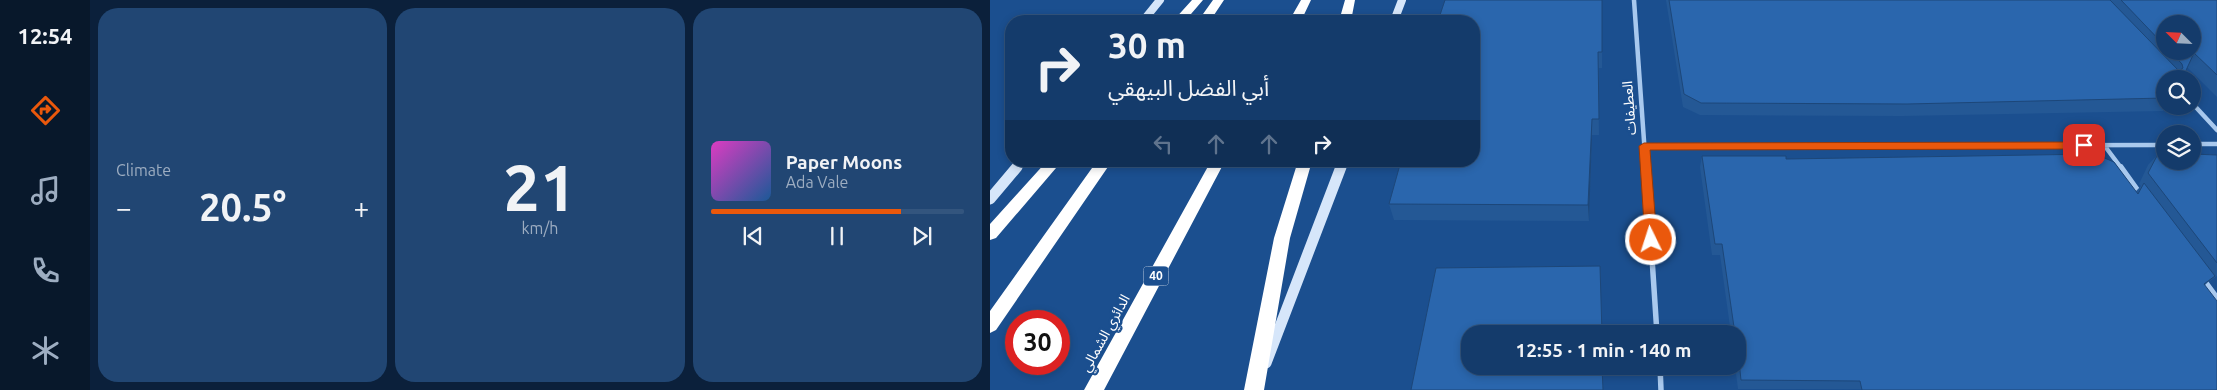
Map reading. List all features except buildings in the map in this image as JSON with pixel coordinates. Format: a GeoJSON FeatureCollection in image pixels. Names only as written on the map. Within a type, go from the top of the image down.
{"type":"FeatureCollection","features":[{"type":"Feature","properties":{"kind":"highway"},"geometry":{"type":"LineString","coordinates":[[1185,15],[1198,0]]}},
{"type":"Feature","properties":{"kind":"highway"},"geometry":{"type":"LineString","coordinates":[[1208,15],[1219,0]]}},
{"type":"Feature","properties":{"kind":"highway"},"geometry":{"type":"LineString","coordinates":[[1297,15],[1306,0]]}},
{"type":"Feature","properties":{"kind":"highway"},"geometry":{"type":"LineString","coordinates":[[1346,15],[1350,0]]}},
{"type":"Feature","properties":{"kind":"highway"},"geometry":{"type":"LineString","coordinates":[[990,234],[1050,167]]}},
{"type":"Feature","properties":{"kind":"highway"},"geometry":{"type":"LineString","coordinates":[[990,325],[1102,167]]}},
{"type":"Feature","properties":{"kind":"highway","name":"الدائري الشمالي"},"geometry":{"type":"LineString","coordinates":[[1094,390],[1215,167]]}},
{"type":"Feature","properties":{"kind":"highway"},"geometry":{"type":"LineString","coordinates":[[1255,390],[1282,238],[1303,167]]}},
{"type":"Feature","properties":{"kind":"street"},"geometry":{"type":"LineString","coordinates":[[1147,15],[1160,0]]}},
{"type":"Feature","properties":{"kind":"street"},"geometry":{"type":"LineString","coordinates":[[1396,15],[1402,0]]}},
{"type":"Feature","properties":{"kind":"street","name":"العطيفات"},"geometry":{"type":"LineString","coordinates":[[1634,0],[1656,325]]}},
{"type":"Feature","properties":{"kind":"street"},"geometry":{"type":"LineString","coordinates":[[2201,113],[2217,130]]}},
{"type":"Feature","properties":{"kind":"street"},"geometry":{"type":"LineString","coordinates":[[2201,144],[2217,144]]}},
{"type":"Feature","properties":{"kind":"street"},"geometry":{"type":"LineString","coordinates":[[2104,145],[2146,202]]}},
{"type":"Feature","properties":{"kind":"street"},"geometry":{"type":"LineString","coordinates":[[1644,146],[2156,145]]}},
{"type":"Feature","properties":{"kind":"street"},"geometry":{"type":"LineString","coordinates":[[990,199],[1018,167]]}},
{"type":"Feature","properties":{"kind":"street"},"geometry":{"type":"LineString","coordinates":[[1255,390],[1341,167]]}},
{"type":"Feature","properties":{"kind":"street"},"geometry":{"type":"LineString","coordinates":[[2199,274],[2217,298]]}},
{"type":"Feature","properties":{"kind":"street"},"geometry":{"type":"LineString","coordinates":[[1660,375],[1661,390]]}},
{"type":"Feature","properties":{"kind":"route"},"geometry":{"type":"LineString","coordinates":[[1651,240],[1644,146],[2084,145]]}}]}
